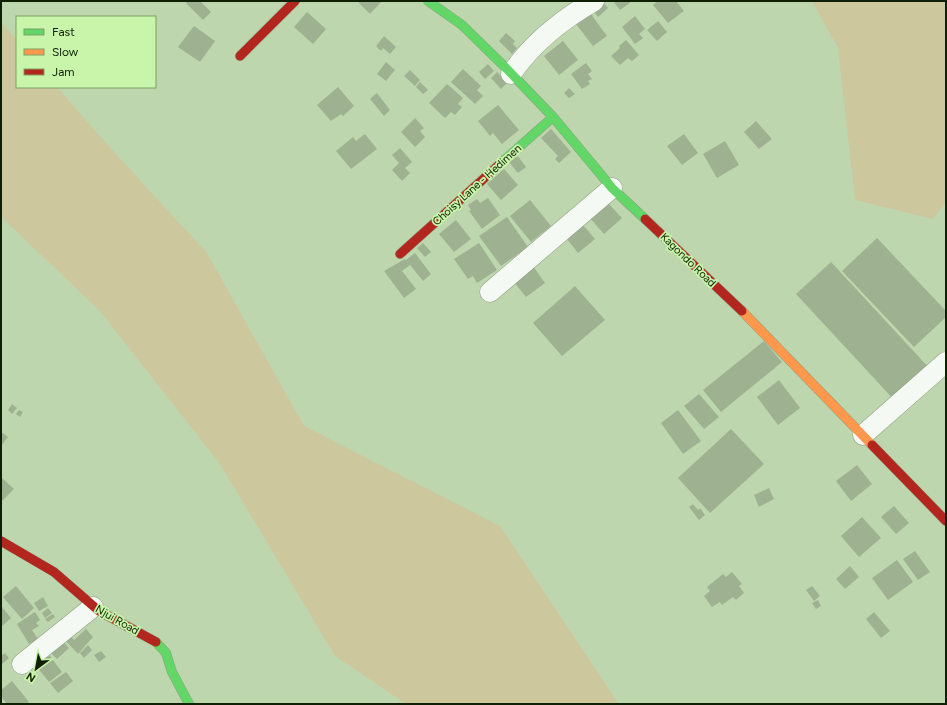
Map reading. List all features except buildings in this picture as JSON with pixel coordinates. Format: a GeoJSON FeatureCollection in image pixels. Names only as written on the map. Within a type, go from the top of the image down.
{"type":"FeatureCollection","features":[{"type":"Feature","properties":{"kind":"street"},"geometry":{"type":"LineString","coordinates":[[240,56],[295,1]]}},
{"type":"Feature","properties":{"kind":"street","name":"Kagondo Road"},"geometry":{"type":"LineString","coordinates":[[428,1],[462,25],[511,74],[553,117],[612,188],[744,314],[946,521]]}},
{"type":"Feature","properties":{"kind":"street"},"geometry":{"type":"LineString","coordinates":[[511,74],[548,31],[567,17],[594,1]]}},
{"type":"Feature","properties":{"kind":"street","name":"Choisy Lane - Hedimen"},"geometry":{"type":"LineString","coordinates":[[400,254],[553,117]]}},
{"type":"Feature","properties":{"kind":"street"},"geometry":{"type":"LineString","coordinates":[[490,292],[612,188]]}},
{"type":"Feature","properties":{"kind":"street"},"geometry":{"type":"LineString","coordinates":[[863,435],[946,362]]}},
{"type":"Feature","properties":{"kind":"street","name":"Njui Road"},"geometry":{"type":"LineString","coordinates":[[1,541],[54,572],[73,587],[93,607],[156,642],[166,653],[172,672],[189,704]]}},
{"type":"Feature","properties":{"kind":"street"},"geometry":{"type":"LineString","coordinates":[[22,664],[93,607]]}},
{"type":"Feature","properties":{"kind":"shaded area"},"geometry":{"type":"Polygon","coordinates":[[[812,1],[946,1],[946,202],[933,219],[855,200],[838,48],[812,1]]]}},
{"type":"Feature","properties":{"kind":"shaded area"},"geometry":{"type":"Polygon","coordinates":[[[1,22],[16,39],[16,88],[58,88],[114,152],[207,253],[304,426],[500,526],[619,704],[406,704],[335,656],[220,464],[99,310],[1,217],[1,22]]]}},
{"type":"Feature","properties":{"kind":"traffic: fast"},"geometry":{"type":"LineString","coordinates":[[428,1],[462,25],[507,69],[553,117],[612,188],[645,219]]}},
{"type":"Feature","properties":{"kind":"traffic: fast"},"geometry":{"type":"LineString","coordinates":[[500,164],[553,117]]}},
{"type":"Feature","properties":{"kind":"traffic: fast"},"geometry":{"type":"LineString","coordinates":[[156,642],[166,653],[172,672],[189,704]]}},
{"type":"Feature","properties":{"kind":"traffic: slow"},"geometry":{"type":"LineString","coordinates":[[742,311],[872,445]]}},
{"type":"Feature","properties":{"kind":"traffic: jam"},"geometry":{"type":"LineString","coordinates":[[240,56],[295,1]]}},
{"type":"Feature","properties":{"kind":"traffic: jam"},"geometry":{"type":"LineString","coordinates":[[400,254],[500,164]]}},
{"type":"Feature","properties":{"kind":"traffic: jam"},"geometry":{"type":"LineString","coordinates":[[645,219],[742,311]]}},
{"type":"Feature","properties":{"kind":"traffic: jam"},"geometry":{"type":"LineString","coordinates":[[872,445],[946,521]]}},
{"type":"Feature","properties":{"kind":"traffic: jam"},"geometry":{"type":"LineString","coordinates":[[1,541],[54,572],[99,611],[156,642]]}}]}
